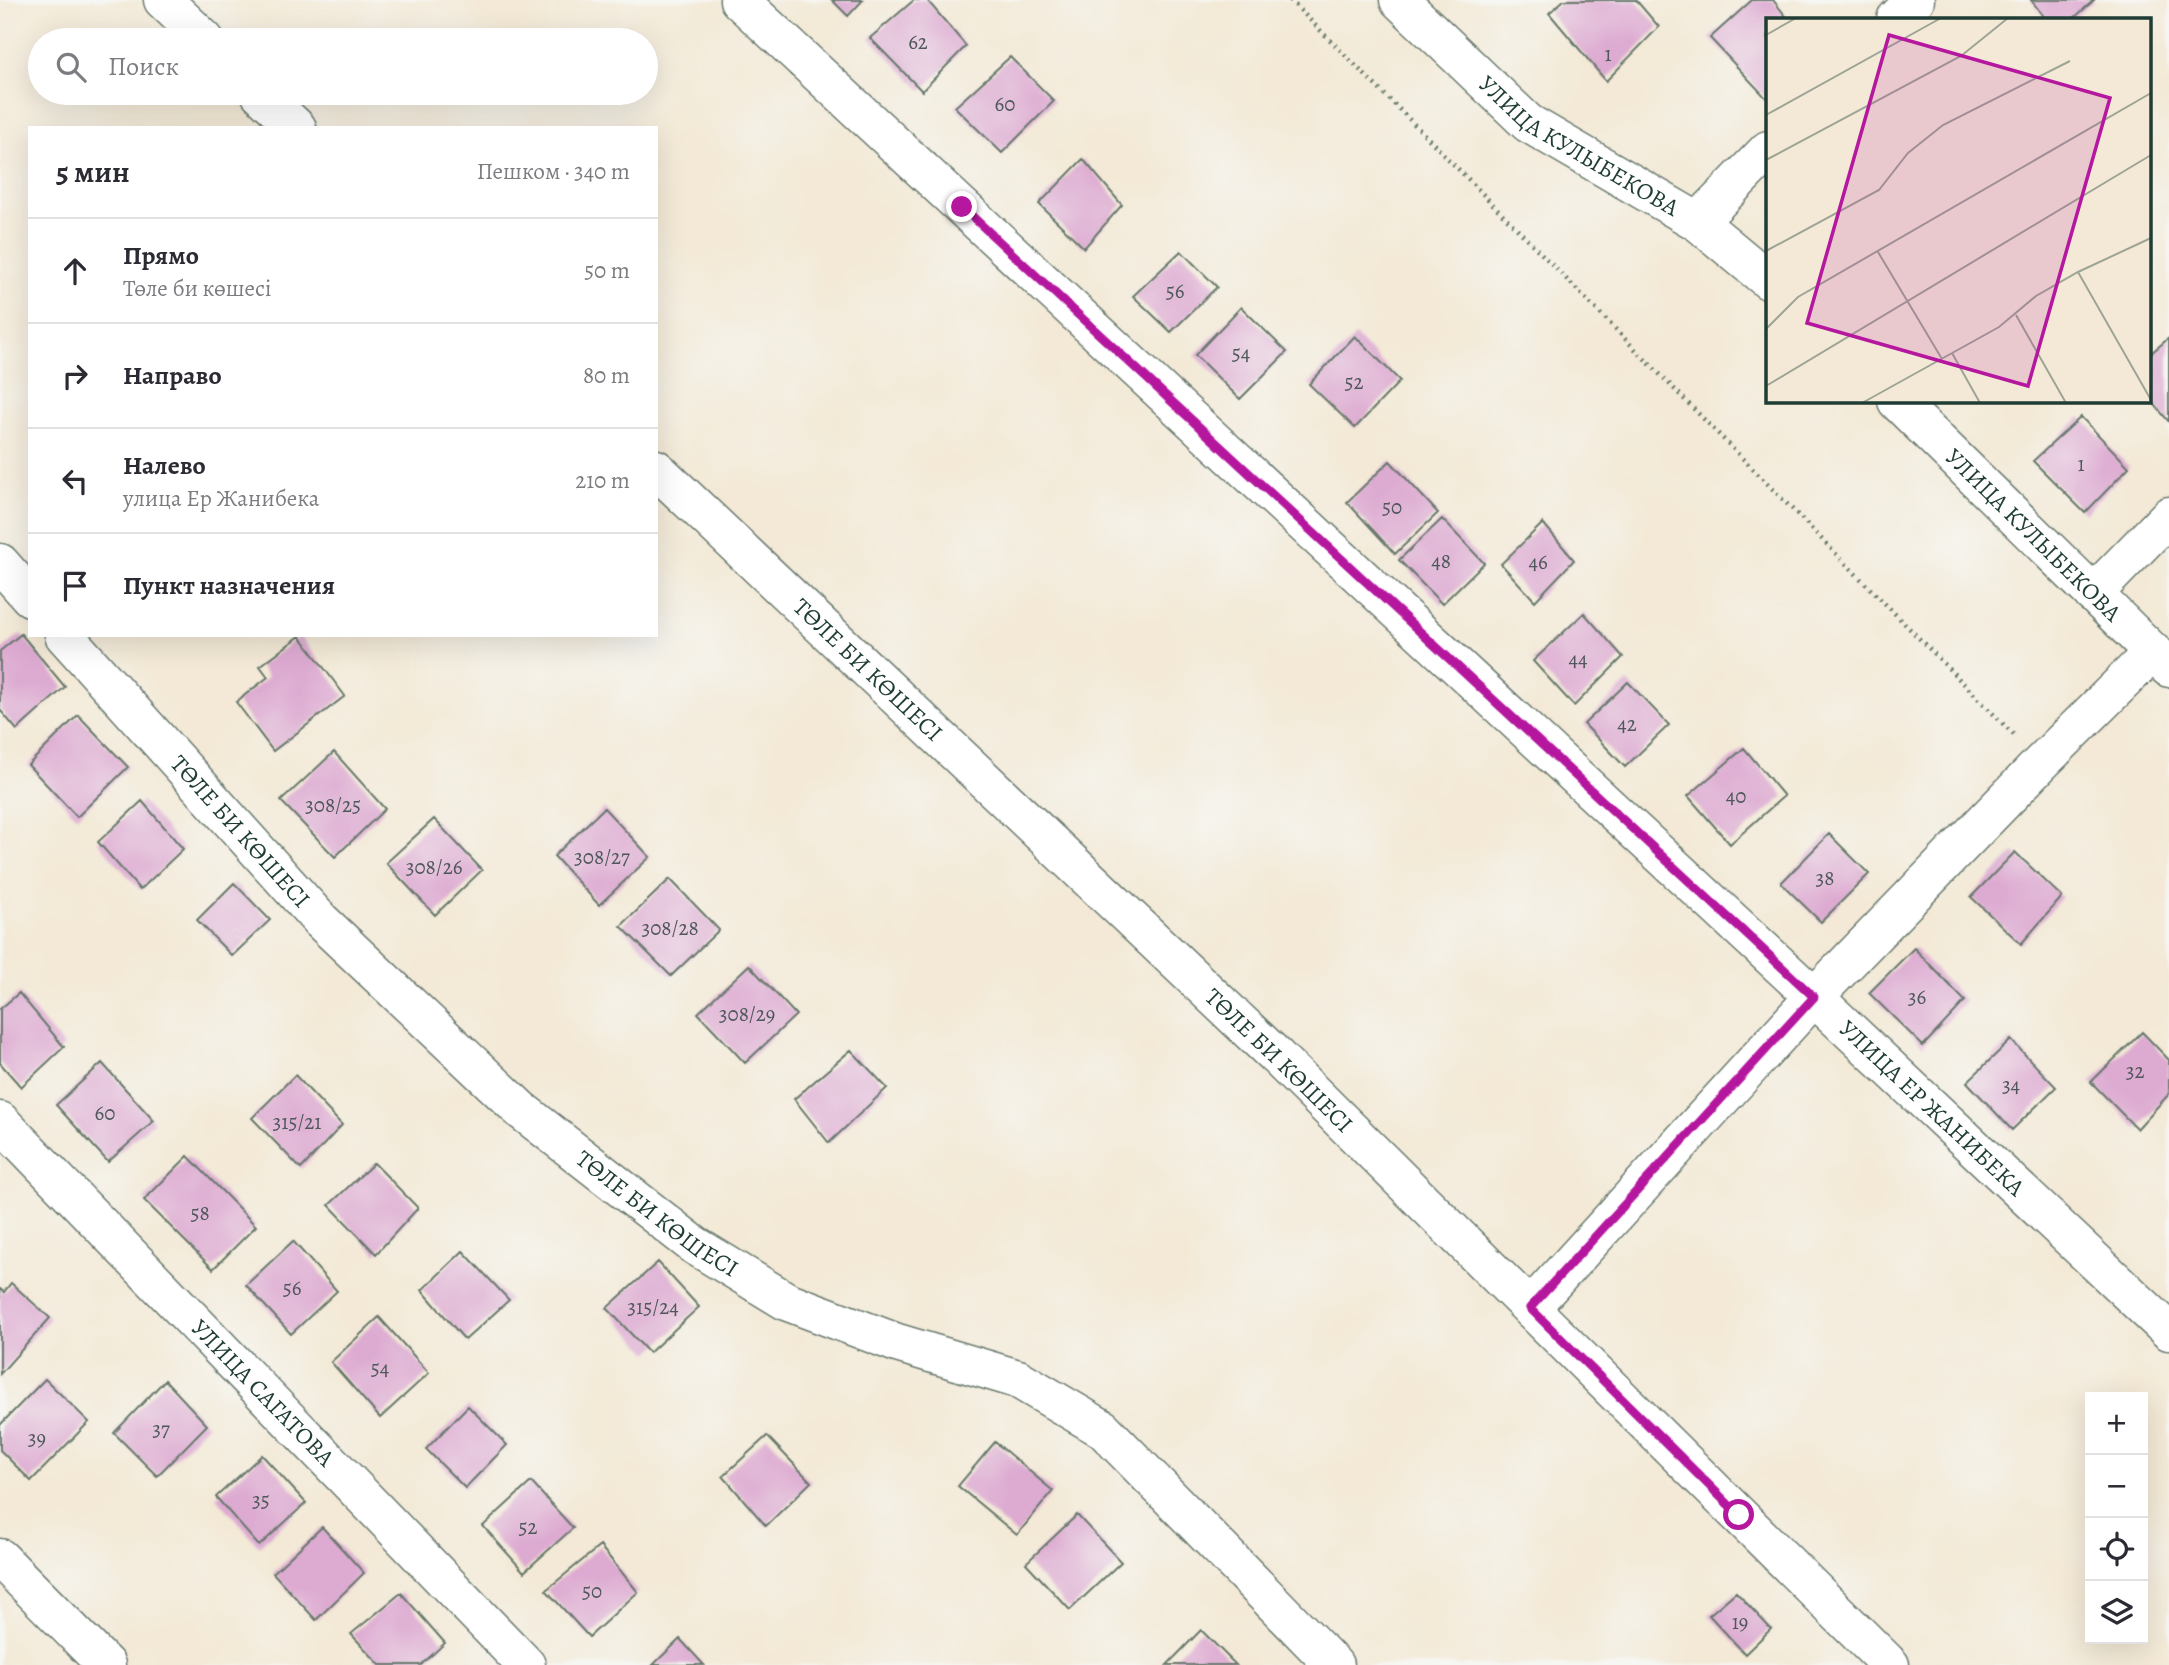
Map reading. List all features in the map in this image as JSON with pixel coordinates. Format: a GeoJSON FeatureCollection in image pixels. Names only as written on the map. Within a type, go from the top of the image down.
{"type":"FeatureCollection","features":[{"type":"Feature","properties":{"kind":"street"},"geometry":{"type":"LineString","coordinates":[[163,0],[192,28]]}},
{"type":"Feature","properties":{"kind":"street","name":"УЛИЦА ЕР ЖАНИБЕКА"},"geometry":{"type":"LineString","coordinates":[[739,0],[1814,997],[2169,1331]]}},
{"type":"Feature","properties":{"kind":"street","name":"УЛИЦА КУЛЫБЕКОВА"},"geometry":{"type":"LineString","coordinates":[[1399,0],[1528,123],[1698,222],[1766,278]]}},
{"type":"Feature","properties":{"kind":"street"},"geometry":{"type":"LineString","coordinates":[[1897,18],[1915,0]]}},
{"type":"Feature","properties":{"kind":"street"},"geometry":{"type":"LineString","coordinates":[[272,105],[294,126]]}},
{"type":"Feature","properties":{"kind":"street"},"geometry":{"type":"LineString","coordinates":[[1698,222],[1766,152]]}},
{"type":"Feature","properties":{"kind":"street","name":"УЛИЦА КУЛЫБЕКОВА"},"geometry":{"type":"LineString","coordinates":[[1898,402],[2161,660]]}},
{"type":"Feature","properties":{"kind":"street","name":"ТӨЛЕ БИ КӨШЕСІ"},"geometry":{"type":"LineString","coordinates":[[658,471],[1277,1057],[1890,1665]]}},
{"type":"Feature","properties":{"kind":"street"},"geometry":{"type":"LineString","coordinates":[[2093,594],[2169,516]]}},
{"type":"Feature","properties":{"kind":"street"},"geometry":{"type":"LineString","coordinates":[[0,563],[28,595]]}},
{"type":"Feature","properties":{"kind":"street","name":"ТӨЛЕ БИ КӨШЕСІ"},"geometry":{"type":"LineString","coordinates":[[66,637],[320,920],[521,1110],[694,1245],[786,1301],[897,1343],[1018,1379],[1103,1429],[1334,1665]]}},
{"type":"Feature","properties":{"kind":"street"},"geometry":{"type":"LineString","coordinates":[[1530,1308],[1814,997],[2041,763],[2161,660]]}},
{"type":"Feature","properties":{"kind":"street","name":"УЛИЦА САГАТОВА"},"geometry":{"type":"LineString","coordinates":[[0,1121],[526,1665]]}},
{"type":"Feature","properties":{"kind":"street"},"geometry":{"type":"LineString","coordinates":[[0,1558],[106,1665]]}},
{"type":"Feature","properties":{"kind":"path"},"geometry":{"type":"LineString","coordinates":[[1290,0],[1429,138],[2041,763]]}},
{"type":"Feature","properties":{"kind":"building"},"geometry":{"type":"Polygon","coordinates":[[[832,0],[863,0],[848,16],[832,0]]]}},
{"type":"Feature","properties":{"kind":"building"},"geometry":{"type":"Polygon","coordinates":[[[914,0],[927,0],[966,46],[922,91],[870,38],[914,0]]]}},
{"type":"Feature","properties":{"kind":"building"},"geometry":{"type":"Polygon","coordinates":[[[1564,0],[1636,0],[1659,27],[1606,81],[1549,13],[1564,0]]]}},
{"type":"Feature","properties":{"kind":"building"},"geometry":{"type":"Polygon","coordinates":[[[1752,0],[1773,0],[1787,18],[1766,18],[1766,98],[1710,38],[1752,0]]]}},
{"type":"Feature","properties":{"kind":"building"},"geometry":{"type":"Polygon","coordinates":[[[2031,0],[2094,0],[2074,18],[2045,18],[2031,0]]]}},
{"type":"Feature","properties":{"kind":"building"},"geometry":{"type":"Polygon","coordinates":[[[1010,57],[1054,101],[1002,153],[955,107],[1010,57]]]}},
{"type":"Feature","properties":{"kind":"building"},"geometry":{"type":"Polygon","coordinates":[[[1083,159],[1122,205],[1084,248],[1039,204],[1083,159]]]}},
{"type":"Feature","properties":{"kind":"building"},"geometry":{"type":"Polygon","coordinates":[[[1181,251],[1217,287],[1171,332],[1133,296],[1181,251]]]}},
{"type":"Feature","properties":{"kind":"building"},"geometry":{"type":"Polygon","coordinates":[[[1241,307],[1287,352],[1240,399],[1195,355],[1241,307]]]}},
{"type":"Feature","properties":{"kind":"building"},"geometry":{"type":"Polygon","coordinates":[[[1355,336],[1400,381],[1355,428],[1309,384],[1355,336]]]}},
{"type":"Feature","properties":{"kind":"building"},"geometry":{"type":"Polygon","coordinates":[[[2169,338],[2169,422],[2152,401],[2152,352],[2169,338]]]}},
{"type":"Feature","properties":{"kind":"building"},"geometry":{"type":"Polygon","coordinates":[[[2081,417],[2129,467],[2085,513],[2033,461],[2081,417]]]}},
{"type":"Feature","properties":{"kind":"building"},"geometry":{"type":"Polygon","coordinates":[[[1390,461],[1438,513],[1395,554],[1347,502],[1390,461]]]}},
{"type":"Feature","properties":{"kind":"building"},"geometry":{"type":"Polygon","coordinates":[[[1442,519],[1484,563],[1442,604],[1399,560],[1442,519]]]}},
{"type":"Feature","properties":{"kind":"building"},"geometry":{"type":"Polygon","coordinates":[[[1543,523],[1574,560],[1535,601],[1501,564],[1543,523]]]}},
{"type":"Feature","properties":{"kind":"building"},"geometry":{"type":"Polygon","coordinates":[[[1584,613],[1623,657],[1574,706],[1533,661],[1584,613]]]}},
{"type":"Feature","properties":{"kind":"building"},"geometry":{"type":"Polygon","coordinates":[[[21,634],[65,687],[17,730],[0,710],[0,651],[21,634]]]}},
{"type":"Feature","properties":{"kind":"building"},"geometry":{"type":"Polygon","coordinates":[[[301,637],[345,696],[273,751],[236,702],[268,677],[260,666],[301,637]]]}},
{"type":"Feature","properties":{"kind":"building"},"geometry":{"type":"Polygon","coordinates":[[[1628,682],[1669,725],[1625,767],[1584,724],[1628,682]]]}},
{"type":"Feature","properties":{"kind":"building"},"geometry":{"type":"Polygon","coordinates":[[[78,715],[128,767],[77,817],[28,765],[78,715]]]}},
{"type":"Feature","properties":{"kind":"building"},"geometry":{"type":"Polygon","coordinates":[[[1744,748],[1784,796],[1730,844],[1688,796],[1744,748]]]}},
{"type":"Feature","properties":{"kind":"building"},"geometry":{"type":"Polygon","coordinates":[[[334,752],[385,809],[335,857],[281,801],[334,752]]]}},
{"type":"Feature","properties":{"kind":"building"},"geometry":{"type":"Polygon","coordinates":[[[142,801],[183,849],[140,890],[98,842],[142,801]]]}},
{"type":"Feature","properties":{"kind":"building"},"geometry":{"type":"Polygon","coordinates":[[[604,808],[650,857],[599,905],[554,856],[604,808]]]}},
{"type":"Feature","properties":{"kind":"building"},"geometry":{"type":"Polygon","coordinates":[[[434,819],[482,870],[435,915],[386,863],[434,819]]]}},
{"type":"Feature","properties":{"kind":"building"},"geometry":{"type":"Polygon","coordinates":[[[1829,834],[1869,874],[1821,922],[1781,883],[1829,834]]]}},
{"type":"Feature","properties":{"kind":"building"},"geometry":{"type":"Polygon","coordinates":[[[2015,852],[2062,897],[2021,944],[1971,897],[2015,852]]]}},
{"type":"Feature","properties":{"kind":"building"},"geometry":{"type":"Polygon","coordinates":[[[670,879],[719,930],[671,976],[621,926],[670,879]]]}},
{"type":"Feature","properties":{"kind":"building"},"geometry":{"type":"Polygon","coordinates":[[[234,883],[270,920],[232,956],[197,920],[234,883]]]}},
{"type":"Feature","properties":{"kind":"building"},"geometry":{"type":"Polygon","coordinates":[[[1914,948],[1965,1001],[1923,1046],[1869,993],[1914,948]]]}},
{"type":"Feature","properties":{"kind":"building"},"geometry":{"type":"Polygon","coordinates":[[[749,965],[796,1015],[745,1063],[698,1013],[749,965]]]}},
{"type":"Feature","properties":{"kind":"building"},"geometry":{"type":"Polygon","coordinates":[[[19,993],[64,1047],[21,1087],[0,1063],[0,1009],[19,993]]]}},
{"type":"Feature","properties":{"kind":"building"},"geometry":{"type":"Polygon","coordinates":[[[2142,1032],[2169,1060],[2169,1094],[2137,1129],[2091,1082],[2142,1032]]]}},
{"type":"Feature","properties":{"kind":"building"},"geometry":{"type":"Polygon","coordinates":[[[2011,1040],[2056,1087],[2012,1130],[1967,1082],[2011,1040]]]}},
{"type":"Feature","properties":{"kind":"building"},"geometry":{"type":"Polygon","coordinates":[[[851,1050],[887,1088],[829,1143],[794,1099],[851,1050]]]}},
{"type":"Feature","properties":{"kind":"building"},"geometry":{"type":"Polygon","coordinates":[[[102,1063],[154,1121],[108,1162],[56,1105],[102,1063]]]}},
{"type":"Feature","properties":{"kind":"building"},"geometry":{"type":"Polygon","coordinates":[[[295,1075],[342,1125],[301,1169],[252,1118],[295,1075]]]}},
{"type":"Feature","properties":{"kind":"building"},"geometry":{"type":"Polygon","coordinates":[[[188,1156],[256,1226],[213,1269],[144,1200],[188,1156]]]}},
{"type":"Feature","properties":{"kind":"building"},"geometry":{"type":"Polygon","coordinates":[[[374,1163],[418,1208],[376,1254],[329,1205],[374,1163]]]}},
{"type":"Feature","properties":{"kind":"building"},"geometry":{"type":"Polygon","coordinates":[[[293,1241],[337,1291],[291,1334],[246,1285],[293,1241]]]}},
{"type":"Feature","properties":{"kind":"building"},"geometry":{"type":"Polygon","coordinates":[[[463,1251],[509,1300],[465,1340],[422,1290],[463,1251]]]}},
{"type":"Feature","properties":{"kind":"building"},"geometry":{"type":"Polygon","coordinates":[[[658,1262],[699,1307],[649,1353],[607,1308],[658,1262]]]}},
{"type":"Feature","properties":{"kind":"building"},"geometry":{"type":"Polygon","coordinates":[[[11,1283],[50,1318],[0,1374],[0,1289],[4,1292],[11,1283]]]}},
{"type":"Feature","properties":{"kind":"building"},"geometry":{"type":"Polygon","coordinates":[[[379,1317],[429,1373],[380,1418],[331,1362],[379,1317]]]}},
{"type":"Feature","properties":{"kind":"building"},"geometry":{"type":"Polygon","coordinates":[[[45,1379],[89,1422],[31,1481],[0,1450],[0,1425],[45,1379]]]}},
{"type":"Feature","properties":{"kind":"building"},"geometry":{"type":"Polygon","coordinates":[[[165,1380],[207,1425],[157,1476],[114,1433],[165,1380]]]}},
{"type":"Feature","properties":{"kind":"building"},"geometry":{"type":"Polygon","coordinates":[[[468,1406],[507,1445],[465,1488],[426,1449],[468,1406]]]}},
{"type":"Feature","properties":{"kind":"building"},"geometry":{"type":"Polygon","coordinates":[[[767,1436],[811,1482],[766,1526],[723,1476],[767,1436]]]}},
{"type":"Feature","properties":{"kind":"building"},"geometry":{"type":"Polygon","coordinates":[[[995,1442],[1053,1491],[1017,1535],[958,1486],[995,1442]]]}},
{"type":"Feature","properties":{"kind":"building"},"geometry":{"type":"Polygon","coordinates":[[[262,1455],[306,1503],[259,1546],[216,1497],[262,1455]]]}},
{"type":"Feature","properties":{"kind":"building"},"geometry":{"type":"Polygon","coordinates":[[[531,1482],[573,1528],[524,1572],[483,1526],[531,1482]]]}},
{"type":"Feature","properties":{"kind":"building"},"geometry":{"type":"Polygon","coordinates":[[[1077,1515],[1121,1562],[1070,1610],[1026,1563],[1077,1515]]]}},
{"type":"Feature","properties":{"kind":"building"},"geometry":{"type":"Polygon","coordinates":[[[322,1527],[364,1573],[316,1620],[273,1573],[322,1527]]]}},
{"type":"Feature","properties":{"kind":"building"},"geometry":{"type":"Polygon","coordinates":[[[600,1546],[638,1592],[589,1637],[546,1590],[600,1546]]]}},
{"type":"Feature","properties":{"kind":"building"},"geometry":{"type":"Polygon","coordinates":[[[1736,1592],[1771,1629],[1745,1654],[1709,1615],[1736,1592]]]}},
{"type":"Feature","properties":{"kind":"building"},"geometry":{"type":"Polygon","coordinates":[[[401,1593],[445,1643],[421,1665],[380,1665],[351,1634],[401,1593]]]}},
{"type":"Feature","properties":{"kind":"building"},"geometry":{"type":"Polygon","coordinates":[[[1201,1630],[1236,1665],[1167,1665],[1201,1630]]]}},
{"type":"Feature","properties":{"kind":"building"},"geometry":{"type":"Polygon","coordinates":[[[680,1639],[704,1665],[653,1665],[680,1639]]]}},
{"type":"Feature","properties":{"kind":"route"},"geometry":{"type":"LineString","coordinates":[[962,207],[1814,997],[1530,1308],[1739,1515]]}}]}
